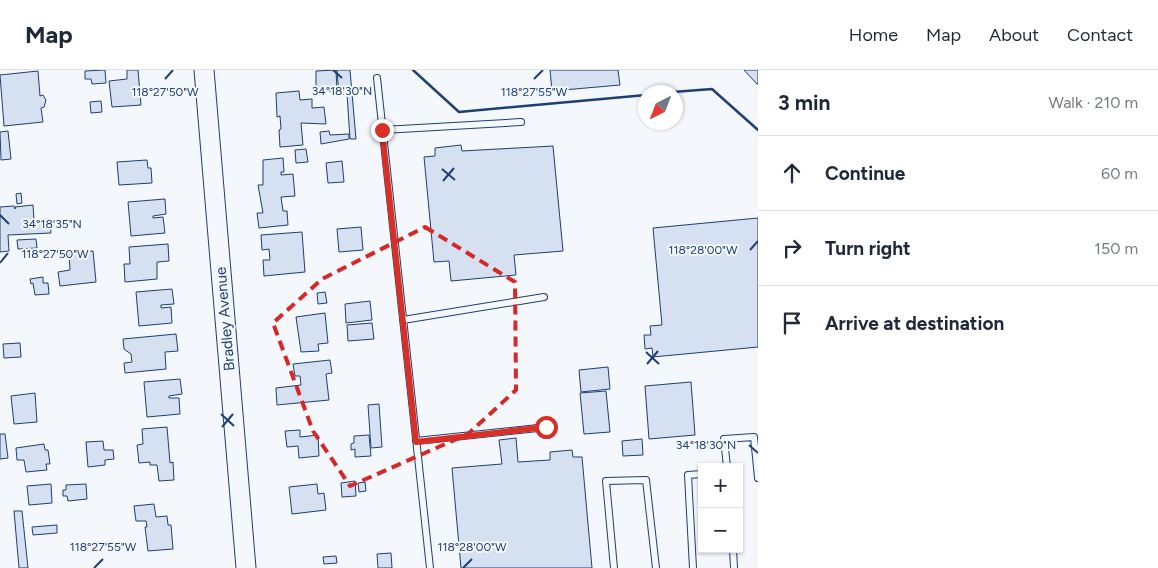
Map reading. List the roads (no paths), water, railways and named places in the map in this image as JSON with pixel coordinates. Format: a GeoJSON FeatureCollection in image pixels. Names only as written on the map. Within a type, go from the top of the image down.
{"type":"FeatureCollection","features":[{"type":"Feature","properties":{"kind":"street","name":"Bradley Avenue"},"geometry":{"type":"LineString","coordinates":[[204,70],[246,568]]}},
{"type":"Feature","properties":{"kind":"lane"},"geometry":{"type":"LineString","coordinates":[[377,78],[430,568]]}},
{"type":"Feature","properties":{"kind":"lane"},"geometry":{"type":"LineString","coordinates":[[382,130],[521,122]]}},
{"type":"Feature","properties":{"kind":"lane"},"geometry":{"type":"LineString","coordinates":[[403,320],[544,297]]}},
{"type":"Feature","properties":{"kind":"lane"},"geometry":{"type":"LineString","coordinates":[[416,442],[546,427]]}},
{"type":"Feature","properties":{"kind":"lane"},"geometry":{"type":"LineString","coordinates":[[727,463],[724,439],[754,437],[758,478]]}},
{"type":"Feature","properties":{"kind":"lane"},"geometry":{"type":"LineString","coordinates":[[693,568],[688,474],[698,474]]}},
{"type":"Feature","properties":{"kind":"lane"},"geometry":{"type":"LineString","coordinates":[[614,568],[606,481],[646,480],[656,568]]}},
{"type":"Feature","properties":{"kind":"lane"},"geometry":{"type":"LineString","coordinates":[[733,553],[734,568]]}}]}
